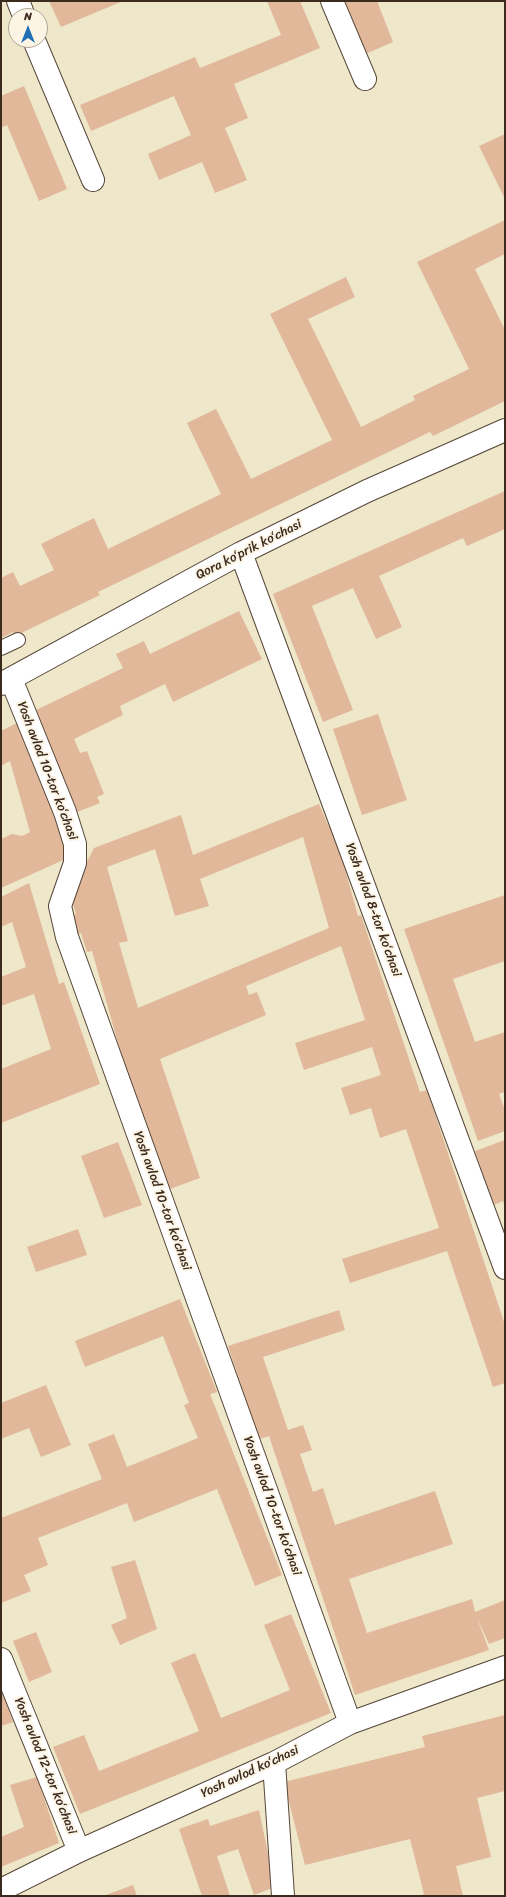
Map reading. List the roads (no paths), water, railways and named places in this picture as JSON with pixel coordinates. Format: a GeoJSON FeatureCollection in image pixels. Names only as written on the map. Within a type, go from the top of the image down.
{"type":"FeatureCollection","features":[{"type":"Feature","properties":{"kind":"street"},"geometry":{"type":"LineString","coordinates":[[332,1],[365,79]]}},
{"type":"Feature","properties":{"kind":"street"},"geometry":{"type":"LineString","coordinates":[[37,48],[93,180]]}},
{"type":"Feature","properties":{"kind":"street","name":"Qora koʻprik koʻchasi"},"geometry":{"type":"LineString","coordinates":[[6,682],[241,553],[367,491],[505,430]]}},
{"type":"Feature","properties":{"kind":"street","name":"Yosh avlod 8-tor koʻchasi"},"geometry":{"type":"LineString","coordinates":[[241,553],[505,1268]]}},
{"type":"Feature","properties":{"kind":"street","name":"Yosh avlod 10-tor koʻchasi"},"geometry":{"type":"LineString","coordinates":[[6,682],[65,812],[75,844],[75,863],[60,906],[67,937],[350,1723]]}},
{"type":"Feature","properties":{"kind":"street","name":"Yosh avlod 12-tor koʻchasi"},"geometry":{"type":"LineString","coordinates":[[1,1659],[79,1851]]}},
{"type":"Feature","properties":{"kind":"street","name":"Yosh avlod koʻchasi"},"geometry":{"type":"LineString","coordinates":[[1,1890],[79,1851],[274,1763],[350,1723],[505,1667]]}},
{"type":"Feature","properties":{"kind":"street"},"geometry":{"type":"LineString","coordinates":[[274,1763],[284,1896]]}},
{"type":"Feature","properties":{"kind":"lane"},"geometry":{"type":"LineString","coordinates":[[1,648],[18,640]]}}]}
